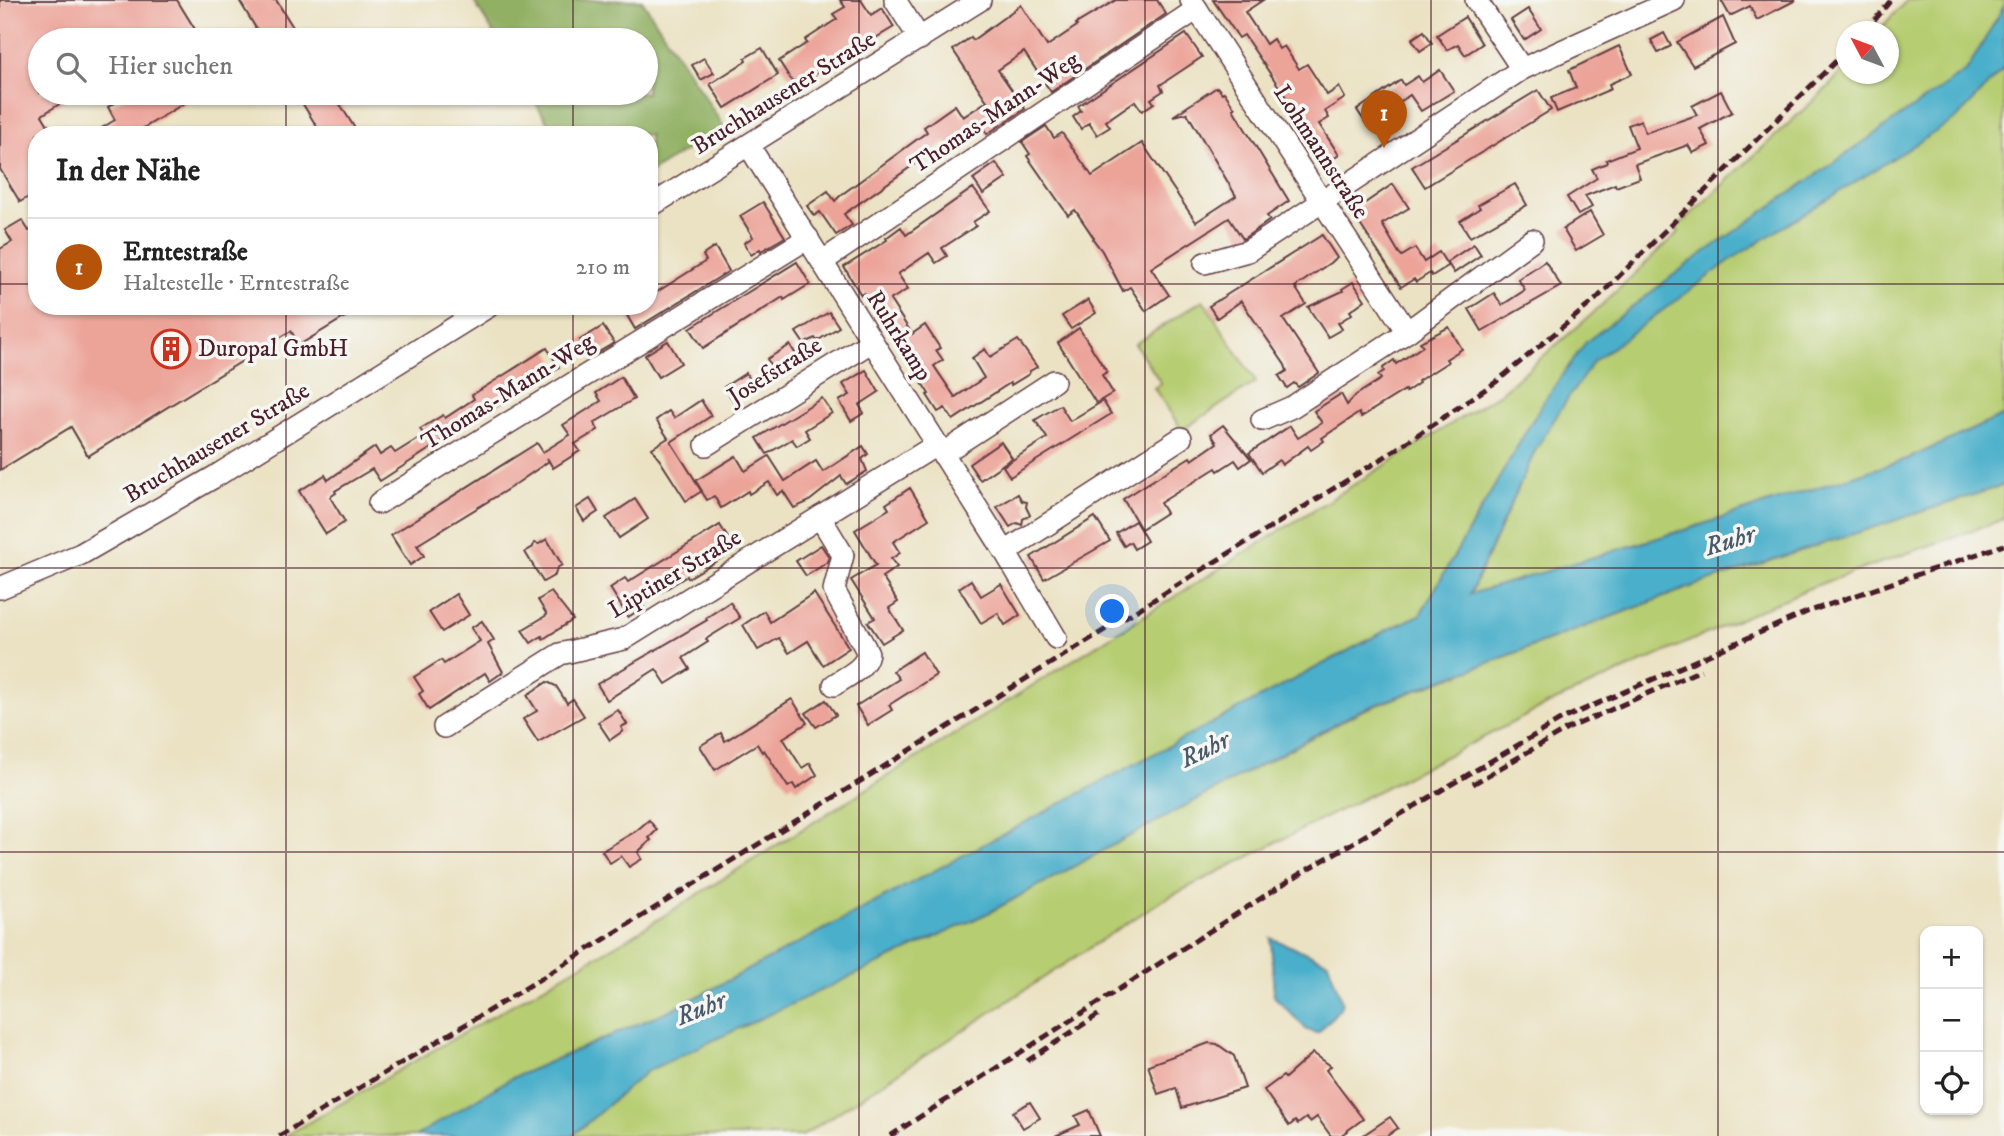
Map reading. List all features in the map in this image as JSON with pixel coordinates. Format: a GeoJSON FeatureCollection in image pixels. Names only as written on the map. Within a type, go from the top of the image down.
{"type":"FeatureCollection","features":[{"type":"Feature","properties":{"kind":"street"},"geometry":{"type":"LineString","coordinates":[[895,0],[920,39]]}},
{"type":"Feature","properties":{"kind":"street","name":"Bruchhausener Straße"},"geometry":{"type":"LineString","coordinates":[[658,202],[980,0]]}},
{"type":"Feature","properties":{"kind":"street"},"geometry":{"type":"LineString","coordinates":[[1476,0],[1522,69]]}},
{"type":"Feature","properties":{"kind":"street"},"geometry":{"type":"LineString","coordinates":[[1205,263],[1248,251],[1522,69],[1674,0]]}},
{"type":"Feature","properties":{"kind":"street","name":"Lohmannstraße"},"geometry":{"type":"LineString","coordinates":[[1194,5],[1407,332]]}},
{"type":"Feature","properties":{"kind":"street","name":"Thomas-Mann-Weg"},"geometry":{"type":"LineString","coordinates":[[823,261],[1194,5]]}},
{"type":"Feature","properties":{"kind":"street","name":"Ruhrkamp"},"geometry":{"type":"LineString","coordinates":[[750,146],[1005,552],[1056,638]]}},
{"type":"Feature","properties":{"kind":"street","name":"Thomas-Mann-Weg"},"geometry":{"type":"LineString","coordinates":[[379,503],[808,238]]}},
{"type":"Feature","properties":{"kind":"street"},"geometry":{"type":"LineString","coordinates":[[1262,419],[1292,407],[1407,332],[1532,240]]}},
{"type":"Feature","properties":{"kind":"street","name":"Bruchhausener Straße"},"geometry":{"type":"LineString","coordinates":[[0,588],[81,554],[216,476],[475,315]]}},
{"type":"Feature","properties":{"kind":"street","name":"Josefstraße"},"geometry":{"type":"LineString","coordinates":[[706,445],[871,342]]}},
{"type":"Feature","properties":{"kind":"street","name":"Liptiner Straße"},"geometry":{"type":"LineString","coordinates":[[444,727],[560,654],[624,639],[820,517],[1054,381]]}},
{"type":"Feature","properties":{"kind":"street"},"geometry":{"type":"LineString","coordinates":[[1005,552],[1181,438]]}},
{"type":"Feature","properties":{"kind":"street"},"geometry":{"type":"LineString","coordinates":[[820,517],[842,555],[834,590],[868,653],[860,668],[834,685]]}},
{"type":"Feature","properties":{"kind":"green space"},"geometry":{"type":"Polygon","coordinates":[[[473,0],[642,0],[724,127],[658,167],[658,126],[550,126],[537,105],[658,105],[658,28],[490,28],[473,0]]]}},
{"type":"Feature","properties":{"kind":"green space"},"geometry":{"type":"Polygon","coordinates":[[[1907,0],[2004,0],[2004,415],[1910,458],[1470,595],[1535,451],[1561,407],[1542,404],[1420,615],[1387,630],[682,1005],[510,1079],[416,1136],[285,1136],[633,935],[1499,394],[1590,316],[1679,232],[1676,228],[1836,78],[1836,84],[1899,84],[1899,21],[1887,21],[1907,0]]]}},
{"type":"Feature","properties":{"kind":"green space"},"geometry":{"type":"Polygon","coordinates":[[[1203,300],[1256,382],[1182,430],[1154,388],[1161,383],[1135,344],[1203,300]]]}},
{"type":"Feature","properties":{"kind":"green space"},"geometry":{"type":"Polygon","coordinates":[[[2004,485],[2004,519],[1812,587],[1553,702],[1161,901],[802,1136],[572,1136],[647,1071],[990,912],[1359,712],[1696,585],[2004,485]]]}},
{"type":"Feature","properties":{"kind":"water","name":"Ruhr"},"geometry":{"type":"Polygon","coordinates":[[[2004,6],[2004,68],[1956,119],[1732,259],[1594,361],[1535,451],[1470,594],[1691,528],[1910,458],[2004,415],[2004,485],[1696,585],[1359,711],[990,912],[647,1071],[572,1136],[416,1136],[510,1079],[682,1005],[1387,630],[1420,615],[1542,404],[1586,342],[1688,264],[1967,70],[2004,6]]]}},
{"type":"Feature","properties":{"kind":"water"},"geometry":{"type":"Polygon","coordinates":[[[1271,938],[1328,962],[1342,1002],[1319,1032],[1307,1030],[1274,996],[1271,938]]]}},
{"type":"Feature","properties":{"kind":"building"},"geometry":{"type":"Polygon","coordinates":[[[0,0],[177,0],[194,28],[28,28],[28,105],[58,105],[42,115],[49,126],[28,126],[28,197],[20,202],[0,169],[0,0]]]}},
{"type":"Feature","properties":{"kind":"building"},"geometry":{"type":"Polygon","coordinates":[[[239,0],[276,0],[294,28],[256,28],[239,0]]]}},
{"type":"Feature","properties":{"kind":"building"},"geometry":{"type":"Polygon","coordinates":[[[840,0],[861,0],[871,15],[882,8],[894,27],[814,75],[815,78],[797,89],[779,61],[837,19],[833,14],[845,7],[840,0]]]}},
{"type":"Feature","properties":{"kind":"building"},"geometry":{"type":"Polygon","coordinates":[[[1116,0],[1157,0],[1166,14],[1051,92],[1024,52],[998,70],[1025,109],[987,134],[983,128],[952,150],[946,142],[844,214],[852,225],[836,235],[820,212],[814,216],[807,206],[828,191],[835,201],[927,132],[924,127],[955,105],[963,117],[987,101],[953,50],[971,37],[973,40],[1021,5],[1047,46],[1077,26],[1076,24],[1116,0]]]}},
{"type":"Feature","properties":{"kind":"building"},"geometry":{"type":"Polygon","coordinates":[[[1213,0],[1263,0],[1245,12],[1266,44],[1273,39],[1279,49],[1284,46],[1299,69],[1307,64],[1327,95],[1339,87],[1345,98],[1325,111],[1329,118],[1319,124],[1339,155],[1322,166],[1296,127],[1303,123],[1288,100],[1244,35],[1239,38],[1213,0]]]}},
{"type":"Feature","properties":{"kind":"building"},"geometry":{"type":"Polygon","coordinates":[[[1721,0],[1796,0],[1757,20],[1750,6],[1730,16],[1721,0]]]}},
{"type":"Feature","properties":{"kind":"building"},"geometry":{"type":"Polygon","coordinates":[[[1528,9],[1541,29],[1524,40],[1511,20],[1528,9]]]}},
{"type":"Feature","properties":{"kind":"building"},"geometry":{"type":"Polygon","coordinates":[[[1465,17],[1482,44],[1465,55],[1458,44],[1447,50],[1437,35],[1465,17]]]}},
{"type":"Feature","properties":{"kind":"building"},"geometry":{"type":"Polygon","coordinates":[[[1723,17],[1735,44],[1693,66],[1677,42],[1723,17]]]}},
{"type":"Feature","properties":{"kind":"building"},"geometry":{"type":"Polygon","coordinates":[[[1424,31],[1432,43],[1420,51],[1412,39],[1424,31]]]}},
{"type":"Feature","properties":{"kind":"building"},"geometry":{"type":"Polygon","coordinates":[[[1664,33],[1671,46],[1658,53],[1651,40],[1664,33]]]}},
{"type":"Feature","properties":{"kind":"building"},"geometry":{"type":"Polygon","coordinates":[[[1186,34],[1202,57],[1160,85],[1163,91],[1151,99],[1154,103],[1142,111],[1135,101],[1106,121],[1110,127],[1097,135],[1089,123],[1081,129],[1073,117],[1081,111],[1078,106],[1186,34]]]}},
{"type":"Feature","properties":{"kind":"building"},"geometry":{"type":"Polygon","coordinates":[[[1619,46],[1632,74],[1609,84],[1611,89],[1557,112],[1551,98],[1576,88],[1569,70],[1619,46]]]}},
{"type":"Feature","properties":{"kind":"building"},"geometry":{"type":"Polygon","coordinates":[[[762,48],[778,75],[725,108],[710,84],[762,48]]]}},
{"type":"Feature","properties":{"kind":"building"},"geometry":{"type":"Polygon","coordinates":[[[704,58],[714,73],[701,80],[692,65],[704,58]]]}},
{"type":"Feature","properties":{"kind":"building"},"geometry":{"type":"Polygon","coordinates":[[[1440,70],[1454,91],[1421,111],[1410,95],[1385,112],[1396,128],[1382,138],[1371,122],[1367,125],[1357,110],[1401,80],[1404,85],[1418,76],[1422,82],[1440,70]]]}},
{"type":"Feature","properties":{"kind":"building"},"geometry":{"type":"Polygon","coordinates":[[[1217,87],[1235,108],[1233,109],[1289,201],[1267,216],[1270,220],[1243,239],[1229,218],[1151,268],[1169,295],[1146,311],[1130,287],[1123,291],[1094,238],[1075,210],[1068,215],[1027,156],[1030,154],[1022,142],[1046,126],[1054,138],[1062,133],[1092,176],[1142,143],[1196,222],[1236,196],[1187,113],[1173,116],[1217,87]]]}},
{"type":"Feature","properties":{"kind":"building"},"geometry":{"type":"Polygon","coordinates":[[[1538,90],[1551,110],[1425,187],[1412,167],[1538,90]]]}},
{"type":"Feature","properties":{"kind":"building"},"geometry":{"type":"Polygon","coordinates":[[[1721,91],[1732,112],[1700,129],[1709,145],[1693,153],[1688,145],[1635,164],[1640,178],[1585,196],[1592,207],[1578,215],[1567,197],[1597,178],[1592,169],[1607,163],[1606,160],[1637,148],[1628,125],[1641,120],[1645,133],[1697,115],[1692,106],[1721,91]]]}},
{"type":"Feature","properties":{"kind":"building"},"geometry":{"type":"Polygon","coordinates":[[[181,105],[147,126],[105,126],[115,120],[108,107],[181,105]]]}},
{"type":"Feature","properties":{"kind":"building"},"geometry":{"type":"Polygon","coordinates":[[[303,105],[340,105],[353,126],[316,126],[303,105]]]}},
{"type":"Feature","properties":{"kind":"building"},"geometry":{"type":"Polygon","coordinates":[[[996,163],[1007,178],[983,194],[973,179],[996,163]]]}},
{"type":"Feature","properties":{"kind":"building"},"geometry":{"type":"Polygon","coordinates":[[[1393,184],[1409,208],[1382,224],[1399,253],[1402,256],[1415,248],[1424,262],[1439,252],[1448,266],[1432,276],[1430,273],[1401,287],[1352,212],[1393,184]]]}},
{"type":"Feature","properties":{"kind":"building"},"geometry":{"type":"Polygon","coordinates":[[[1515,184],[1527,205],[1470,237],[1460,221],[1480,208],[1478,205],[1515,184]]]}},
{"type":"Feature","properties":{"kind":"building"},"geometry":{"type":"Polygon","coordinates":[[[973,188],[990,211],[973,222],[976,226],[942,248],[947,256],[936,263],[929,253],[898,274],[908,289],[890,300],[912,334],[925,325],[940,348],[936,350],[943,360],[934,366],[955,397],[984,378],[972,358],[985,349],[990,357],[1018,340],[1037,367],[953,420],[945,408],[938,412],[927,395],[929,394],[922,383],[924,381],[895,335],[892,337],[844,267],[887,240],[886,238],[901,227],[906,235],[973,188]]]}},
{"type":"Feature","properties":{"kind":"building"},"geometry":{"type":"Polygon","coordinates":[[[763,202],[785,237],[751,255],[744,243],[753,237],[740,216],[763,202]]]}},
{"type":"Feature","properties":{"kind":"building"},"geometry":{"type":"Polygon","coordinates":[[[1590,212],[1603,235],[1576,251],[1563,229],[1590,212]]]}},
{"type":"Feature","properties":{"kind":"building","name":"Duropal GmbH"},"geometry":{"type":"Polygon","coordinates":[[[22,220],[28,229],[28,315],[348,315],[299,345],[291,331],[88,456],[71,427],[0,470],[0,249],[12,242],[5,230],[22,220]]]}},
{"type":"Feature","properties":{"kind":"building"},"geometry":{"type":"Polygon","coordinates":[[[1322,235],[1337,258],[1295,287],[1306,304],[1283,319],[1319,373],[1298,387],[1294,383],[1287,388],[1279,376],[1287,371],[1285,365],[1241,301],[1217,318],[1209,306],[1322,235]]]}},
{"type":"Feature","properties":{"kind":"building"},"geometry":{"type":"Polygon","coordinates":[[[1474,244],[1481,255],[1454,273],[1447,262],[1474,244]]]}},
{"type":"Feature","properties":{"kind":"building"},"geometry":{"type":"Polygon","coordinates":[[[715,247],[729,271],[658,315],[658,291],[706,261],[703,255],[715,247]]]}},
{"type":"Feature","properties":{"kind":"building"},"geometry":{"type":"Polygon","coordinates":[[[1545,261],[1561,286],[1482,331],[1469,309],[1494,293],[1502,305],[1525,290],[1518,279],[1545,261]]]}},
{"type":"Feature","properties":{"kind":"building"},"geometry":{"type":"Polygon","coordinates":[[[797,262],[810,284],[784,300],[783,297],[703,348],[690,328],[797,262]]]}},
{"type":"Feature","properties":{"kind":"building"},"geometry":{"type":"Polygon","coordinates":[[[1353,282],[1365,300],[1350,311],[1352,314],[1338,323],[1342,329],[1328,337],[1308,307],[1343,291],[1342,289],[1353,282]]]}},
{"type":"Feature","properties":{"kind":"building"},"geometry":{"type":"Polygon","coordinates":[[[1088,300],[1096,313],[1071,329],[1062,316],[1088,300]]]}},
{"type":"Feature","properties":{"kind":"building"},"geometry":{"type":"Polygon","coordinates":[[[829,312],[839,327],[817,341],[815,338],[804,344],[796,332],[829,312]]]}},
{"type":"Feature","properties":{"kind":"building"},"geometry":{"type":"Polygon","coordinates":[[[627,315],[658,315],[635,329],[627,315]]]}},
{"type":"Feature","properties":{"kind":"building"},"geometry":{"type":"Polygon","coordinates":[[[603,326],[614,343],[590,357],[580,340],[603,326]]]}},
{"type":"Feature","properties":{"kind":"building"},"geometry":{"type":"Polygon","coordinates":[[[1449,327],[1462,349],[1446,359],[1448,362],[1406,392],[1405,390],[1361,417],[1359,413],[1322,438],[1324,441],[1311,450],[1308,446],[1282,465],[1279,460],[1262,472],[1249,453],[1290,426],[1298,438],[1322,423],[1314,411],[1341,394],[1347,405],[1356,395],[1381,379],[1378,375],[1384,371],[1383,368],[1394,360],[1396,364],[1423,346],[1420,342],[1449,327]]]}},
{"type":"Feature","properties":{"kind":"building"},"geometry":{"type":"Polygon","coordinates":[[[1079,328],[1107,372],[1102,375],[1113,393],[1096,403],[1058,343],[1079,328]]]}},
{"type":"Feature","properties":{"kind":"building"},"geometry":{"type":"Polygon","coordinates":[[[668,341],[681,363],[658,377],[645,355],[668,341]]]}},
{"type":"Feature","properties":{"kind":"building"},"geometry":{"type":"Polygon","coordinates":[[[790,345],[800,361],[777,375],[767,359],[790,345]]]}},
{"type":"Feature","properties":{"kind":"building"},"geometry":{"type":"Polygon","coordinates":[[[547,348],[559,367],[537,383],[523,389],[380,481],[372,469],[335,491],[330,497],[345,522],[326,534],[299,491],[325,475],[328,480],[375,447],[380,455],[391,448],[395,453],[424,435],[420,429],[443,415],[445,418],[474,399],[472,395],[547,348]]]}},
{"type":"Feature","properties":{"kind":"building"},"geometry":{"type":"Polygon","coordinates":[[[866,370],[879,392],[859,405],[864,413],[851,421],[839,401],[850,395],[843,384],[866,370]]]}},
{"type":"Feature","properties":{"kind":"building"},"geometry":{"type":"Polygon","coordinates":[[[746,373],[756,389],[734,402],[724,387],[746,373]]]}},
{"type":"Feature","properties":{"kind":"building"},"geometry":{"type":"Polygon","coordinates":[[[621,377],[634,399],[594,423],[598,430],[575,444],[580,451],[553,468],[549,461],[417,545],[424,556],[410,565],[391,535],[537,443],[543,452],[570,435],[563,425],[601,401],[596,393],[621,377]]]}},
{"type":"Feature","properties":{"kind":"building"},"geometry":{"type":"Polygon","coordinates":[[[822,398],[832,413],[805,430],[810,438],[797,446],[792,439],[767,454],[757,438],[822,398]]]}},
{"type":"Feature","properties":{"kind":"building"},"geometry":{"type":"Polygon","coordinates":[[[701,400],[711,416],[671,442],[702,491],[686,501],[652,448],[668,438],[656,420],[669,411],[674,418],[701,400]]]}},
{"type":"Feature","properties":{"kind":"building"},"geometry":{"type":"Polygon","coordinates":[[[1103,401],[1111,414],[1010,477],[1003,466],[1047,438],[1035,420],[1060,405],[1070,421],[1103,401]]]}},
{"type":"Feature","properties":{"kind":"building"},"geometry":{"type":"Polygon","coordinates":[[[1223,425],[1251,459],[1240,467],[1235,460],[1218,471],[1216,468],[1160,503],[1166,513],[1141,529],[1123,499],[1217,443],[1211,434],[1223,425]]]}},
{"type":"Feature","properties":{"kind":"building"},"geometry":{"type":"Polygon","coordinates":[[[1001,442],[1012,458],[980,480],[969,464],[1001,442]]]}},
{"type":"Feature","properties":{"kind":"building"},"geometry":{"type":"Polygon","coordinates":[[[863,446],[868,454],[862,459],[867,471],[846,484],[841,476],[808,502],[794,508],[783,491],[777,495],[769,482],[721,508],[714,496],[707,500],[695,481],[736,456],[745,471],[769,456],[785,481],[816,461],[823,472],[863,446]]]}},
{"type":"Feature","properties":{"kind":"building"},"geometry":{"type":"Polygon","coordinates":[[[910,488],[929,519],[893,542],[900,553],[891,559],[897,567],[882,577],[898,602],[889,608],[903,630],[882,643],[868,622],[875,618],[851,580],[876,565],[855,530],[889,509],[886,504],[910,488]]]}},
{"type":"Feature","properties":{"kind":"building"},"geometry":{"type":"Polygon","coordinates":[[[1018,494],[1022,501],[1027,502],[1030,515],[1023,519],[1022,525],[1017,523],[1010,527],[997,507],[1018,494]]]}},
{"type":"Feature","properties":{"kind":"building"},"geometry":{"type":"Polygon","coordinates":[[[590,499],[598,512],[584,521],[576,508],[590,499]]]}},
{"type":"Feature","properties":{"kind":"building"},"geometry":{"type":"Polygon","coordinates":[[[635,499],[648,519],[619,538],[606,518],[635,499]]]}},
{"type":"Feature","properties":{"kind":"building"},"geometry":{"type":"Polygon","coordinates":[[[1095,517],[1110,541],[1044,579],[1031,557],[1095,517]]]}},
{"type":"Feature","properties":{"kind":"building"},"geometry":{"type":"Polygon","coordinates":[[[1135,521],[1147,541],[1134,549],[1130,542],[1124,546],[1116,533],[1135,521]]]}},
{"type":"Feature","properties":{"kind":"building"},"geometry":{"type":"Polygon","coordinates":[[[720,525],[735,550],[642,604],[644,607],[628,617],[610,588],[625,578],[628,582],[720,525]]]}},
{"type":"Feature","properties":{"kind":"building"},"geometry":{"type":"Polygon","coordinates":[[[547,539],[562,565],[557,568],[555,575],[543,582],[525,552],[533,547],[534,543],[539,544],[547,539]]]}},
{"type":"Feature","properties":{"kind":"building"},"geometry":{"type":"Polygon","coordinates":[[[821,545],[829,557],[828,562],[806,576],[796,561],[821,545]]]}},
{"type":"Feature","properties":{"kind":"building"},"geometry":{"type":"Polygon","coordinates":[[[971,580],[981,596],[1001,584],[1020,615],[1005,625],[998,613],[981,623],[959,588],[971,580]]]}},
{"type":"Feature","properties":{"kind":"building"},"geometry":{"type":"Polygon","coordinates":[[[551,592],[573,620],[543,639],[542,636],[531,643],[522,630],[547,615],[538,600],[551,592]]]}},
{"type":"Feature","properties":{"kind":"building"},"geometry":{"type":"Polygon","coordinates":[[[814,593],[849,648],[823,665],[808,641],[789,653],[779,638],[758,650],[743,625],[764,611],[770,622],[814,593]]]}},
{"type":"Feature","properties":{"kind":"building"},"geometry":{"type":"Polygon","coordinates":[[[456,594],[469,615],[442,632],[429,612],[456,594]]]}},
{"type":"Feature","properties":{"kind":"building"},"geometry":{"type":"Polygon","coordinates":[[[730,602],[740,618],[706,639],[708,642],[683,658],[690,669],[666,684],[656,669],[607,700],[597,684],[707,620],[706,618],[730,602]]]}},
{"type":"Feature","properties":{"kind":"building"},"geometry":{"type":"Polygon","coordinates":[[[482,621],[494,640],[488,644],[503,672],[490,681],[485,673],[429,710],[419,694],[423,691],[414,677],[441,660],[444,664],[480,641],[471,628],[482,621]]]}},
{"type":"Feature","properties":{"kind":"building"},"geometry":{"type":"Polygon","coordinates":[[[922,652],[936,675],[889,705],[892,710],[868,725],[856,706],[899,679],[893,671],[922,652]]]}},
{"type":"Feature","properties":{"kind":"building"},"geometry":{"type":"Polygon","coordinates":[[[547,682],[556,686],[567,703],[573,699],[584,716],[538,742],[523,719],[537,711],[527,695],[547,682]]]}},
{"type":"Feature","properties":{"kind":"building"},"geometry":{"type":"Polygon","coordinates":[[[792,699],[807,723],[783,738],[802,768],[810,763],[817,775],[796,789],[793,784],[788,787],[764,750],[762,752],[757,744],[715,770],[700,746],[721,733],[725,741],[792,699]]]}},
{"type":"Feature","properties":{"kind":"building"},"geometry":{"type":"Polygon","coordinates":[[[826,700],[836,715],[816,727],[806,713],[826,700]]]}},
{"type":"Feature","properties":{"kind":"building"},"geometry":{"type":"Polygon","coordinates":[[[618,710],[627,724],[621,727],[623,731],[610,740],[598,722],[618,710]]]}},
{"type":"Feature","properties":{"kind":"building"},"geometry":{"type":"Polygon","coordinates":[[[649,820],[657,830],[638,852],[642,859],[629,867],[621,856],[610,863],[602,851],[649,820]]]}},
{"type":"Feature","properties":{"kind":"building"},"geometry":{"type":"Polygon","coordinates":[[[1209,1043],[1217,1044],[1234,1056],[1245,1088],[1182,1108],[1176,1088],[1158,1094],[1148,1065],[1209,1043]]]}},
{"type":"Feature","properties":{"kind":"building"},"geometry":{"type":"Polygon","coordinates":[[[1313,1053],[1331,1066],[1326,1070],[1363,1119],[1340,1136],[1331,1136],[1317,1117],[1310,1122],[1306,1118],[1298,1124],[1295,1121],[1289,1126],[1264,1090],[1283,1076],[1285,1078],[1313,1053]]]}},
{"type":"Feature","properties":{"kind":"building"},"geometry":{"type":"Polygon","coordinates":[[[1030,1102],[1040,1118],[1023,1128],[1013,1112],[1030,1102]]]}},
{"type":"Feature","properties":{"kind":"building"},"geometry":{"type":"Polygon","coordinates":[[[1089,1110],[1100,1136],[1055,1136],[1080,1125],[1075,1116],[1089,1110]]]}},
{"type":"Feature","properties":{"kind":"building"},"geometry":{"type":"Polygon","coordinates":[[[1390,1117],[1398,1128],[1387,1136],[1362,1136],[1390,1117]]]}},
{"type":"Feature","properties":{"kind":"railway"},"geometry":{"type":"LineString","coordinates":[[1874,21],[1891,0]]}},
{"type":"Feature","properties":{"kind":"railway"},"geometry":{"type":"LineString","coordinates":[[279,1136],[498,1005],[1383,458],[1496,382],[1595,300],[1836,61]]}},
{"type":"Feature","properties":{"kind":"railway"},"geometry":{"type":"LineString","coordinates":[[890,1136],[1288,881],[1562,719],[1807,612],[2004,545]]}},
{"type":"Feature","properties":{"kind":"railway"},"geometry":{"type":"LineString","coordinates":[[1473,784],[1567,729],[1701,670]]}},
{"type":"Feature","properties":{"kind":"railway"},"geometry":{"type":"LineString","coordinates":[[1027,1061],[1101,1013]]}},
{"type":"Feature","properties":{"kind":"place","name":"Erntestraße"},"geometry":{"type":"Point","coordinates":[1384,148]}},
{"type":"Feature","properties":{"kind":"place","name":"Duropal GmbH"},"geometry":{"type":"Point","coordinates":[171,349]}}]}
